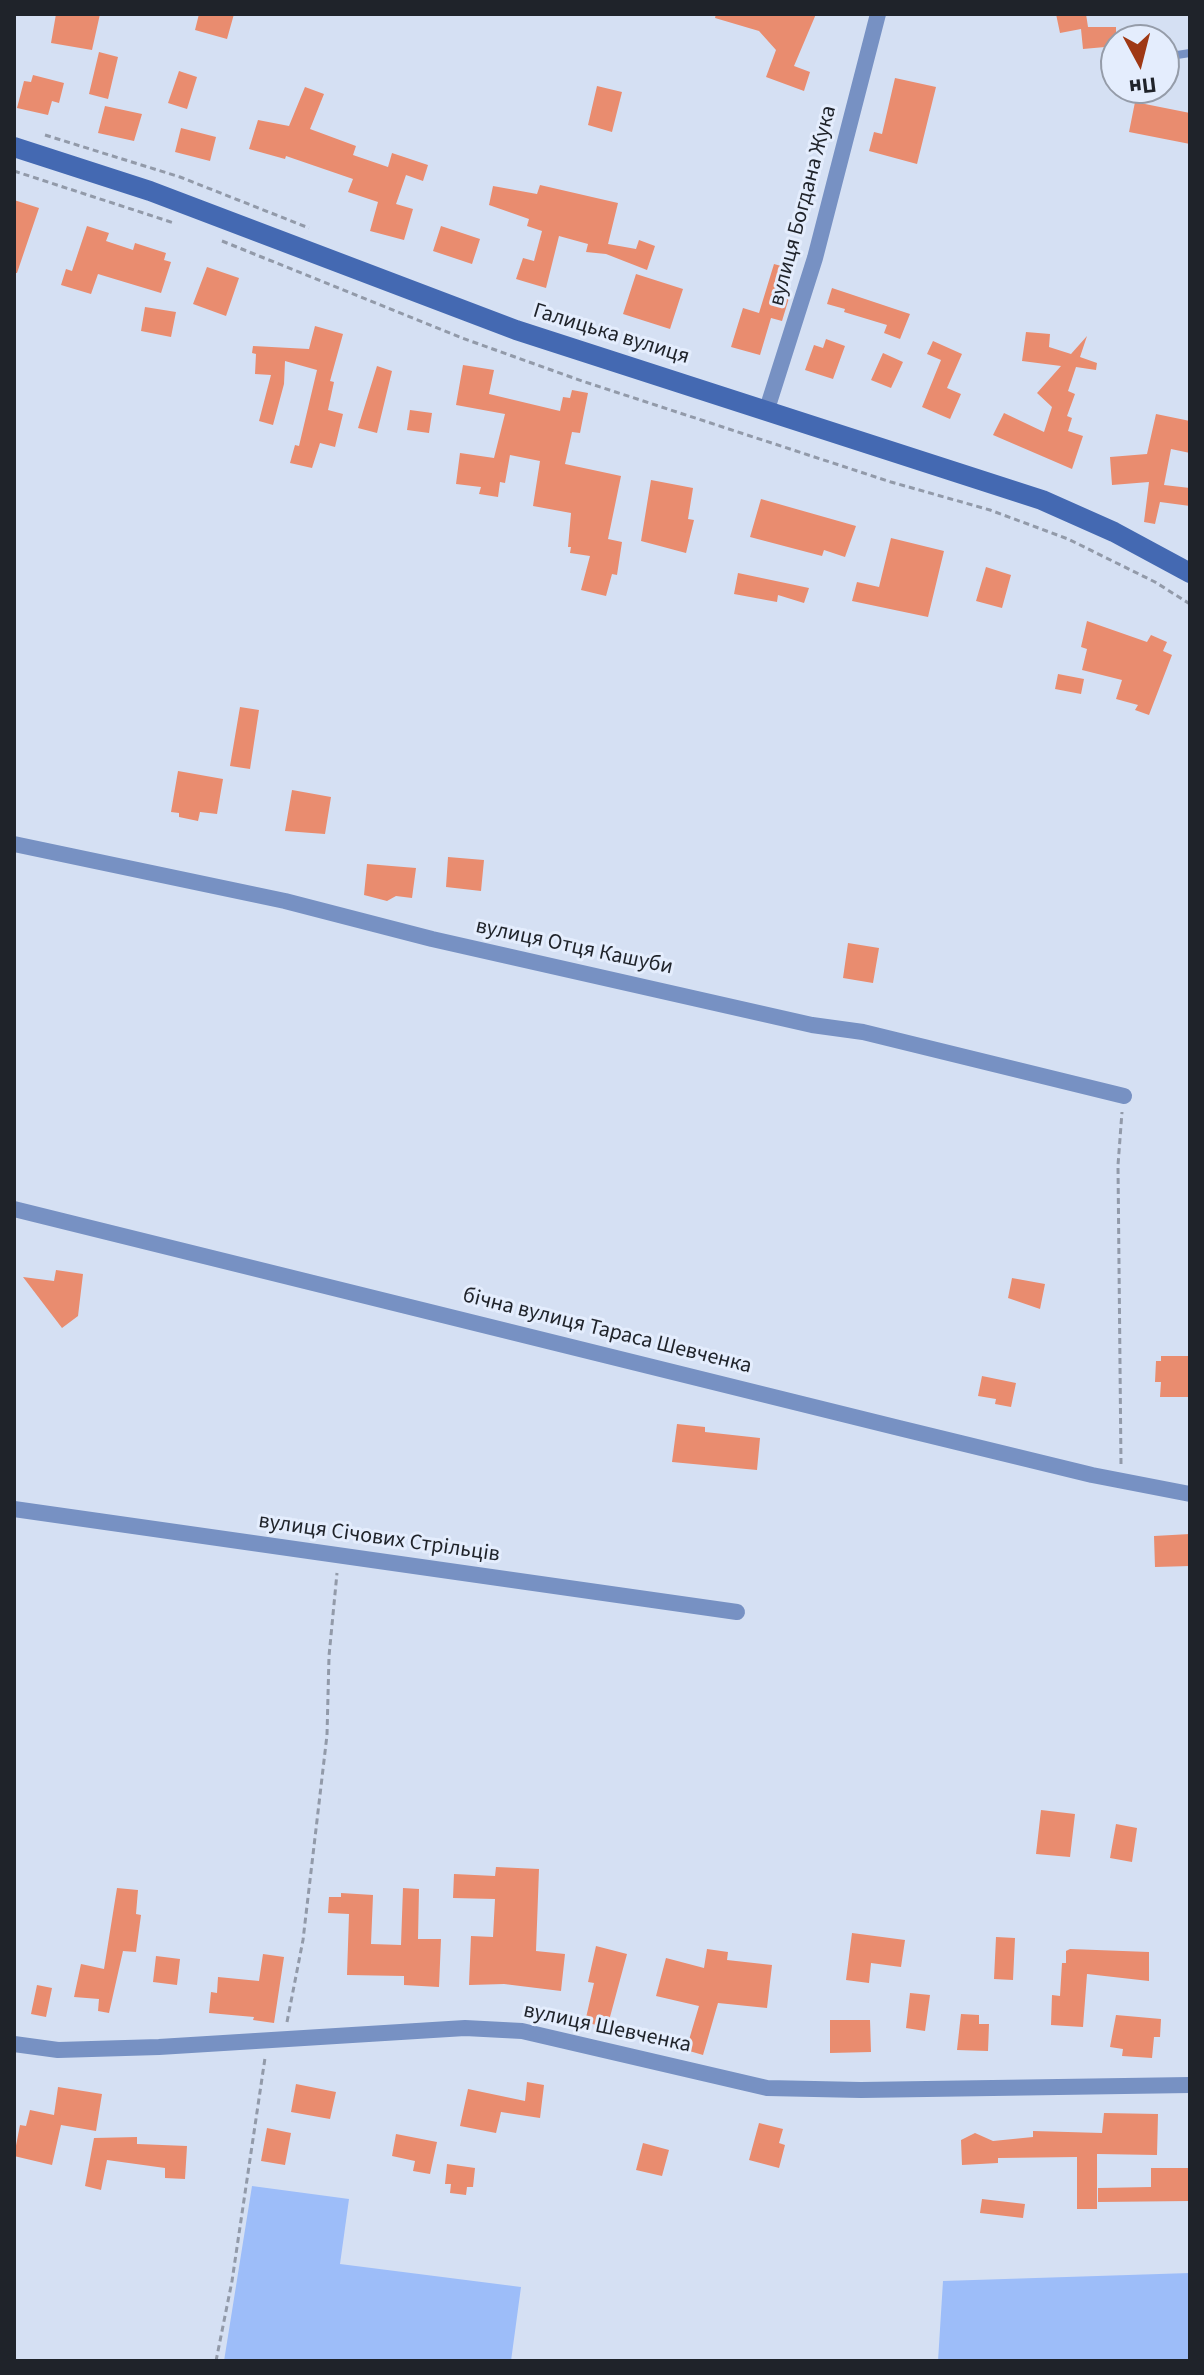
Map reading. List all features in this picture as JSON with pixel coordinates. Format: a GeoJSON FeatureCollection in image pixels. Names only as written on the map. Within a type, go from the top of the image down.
{"type":"FeatureCollection","features":[{"type":"Feature","properties":{"kind":"street","name":"вулиця Богдана Жука"},"geometry":{"type":"LineString","coordinates":[[767,409],[815,258],[878,14]]}},
{"type":"Feature","properties":{"kind":"street","name":"Галицька вулиця"},"geometry":{"type":"LineString","coordinates":[[14,147],[150,191],[516,330],[1042,500],[1189,570]]}},
{"type":"Feature","properties":{"kind":"street","name":"вулиця Отця Кашуби"},"geometry":{"type":"LineString","coordinates":[[14,844],[285,901],[432,939],[812,1025],[863,1032],[1124,1096]]}},
{"type":"Feature","properties":{"kind":"street","name":"бічна вулиця Тараса Шевченка"},"geometry":{"type":"LineString","coordinates":[[14,1209],[1119,1480],[1190,1494]]}},
{"type":"Feature","properties":{"kind":"street","name":"вулиця Січових Стрільців"},"geometry":{"type":"LineString","coordinates":[[14,1509],[737,1612]]}},
{"type":"Feature","properties":{"kind":"street","name":"вулиця Шевченка"},"geometry":{"type":"LineString","coordinates":[[14,2044],[58,2050],[264,2043],[465,2028],[522,2031],[767,2088],[1190,2085]]}},
{"type":"Feature","properties":{"kind":"path"},"geometry":{"type":"LineString","coordinates":[[41,134],[180,177],[314,231]]}},
{"type":"Feature","properties":{"kind":"path"},"geometry":{"type":"LineString","coordinates":[[14,171],[176,224]]}},
{"type":"Feature","properties":{"kind":"path"},"geometry":{"type":"LineString","coordinates":[[217,239],[462,338],[582,381],[891,482],[990,510],[1055,534],[1155,582],[1190,604]]}},
{"type":"Feature","properties":{"kind":"path"},"geometry":{"type":"LineString","coordinates":[[1119,1480],[1122,1318],[1118,1165],[1124,1096]]}},
{"type":"Feature","properties":{"kind":"path"},"geometry":{"type":"LineString","coordinates":[[288,2041],[287,2023],[303,1940],[327,1735],[329,1656],[339,1553]]}},
{"type":"Feature","properties":{"kind":"path"},"geometry":{"type":"LineString","coordinates":[[216,2361],[232,2281],[265,2056],[264,2043]]}},
{"type":"Feature","properties":{"kind":"shaded area"},"geometry":{"type":"Polygon","coordinates":[[[252,2186],[349,2199],[340,2264],[521,2287],[511,2361],[224,2361],[252,2186]]]}},
{"type":"Feature","properties":{"kind":"shaded area"},"geometry":{"type":"Polygon","coordinates":[[[1190,2273],[1190,2361],[938,2361],[943,2281],[1190,2273]]]}},
{"type":"Feature","properties":{"kind":"building"},"geometry":{"type":"Polygon","coordinates":[[[56,14],[100,14],[92,50],[51,43],[56,14]]]}},
{"type":"Feature","properties":{"kind":"building"},"geometry":{"type":"Polygon","coordinates":[[[199,14],[234,14],[227,39],[195,30],[199,14]]]}},
{"type":"Feature","properties":{"kind":"building"},"geometry":{"type":"Polygon","coordinates":[[[716,14],[816,14],[794,66],[810,72],[804,91],[766,77],[776,50],[759,31],[715,18],[716,14]]]}},
{"type":"Feature","properties":{"kind":"building"},"geometry":{"type":"Polygon","coordinates":[[[1056,14],[1086,14],[1088,27],[1100,27],[1100,47],[1083,49],[1081,29],[1060,33],[1056,14]]]}},
{"type":"Feature","properties":{"kind":"building"},"geometry":{"type":"Polygon","coordinates":[[[99,52],[118,57],[108,99],[89,94],[99,52]]]}},
{"type":"Feature","properties":{"kind":"building"},"geometry":{"type":"Polygon","coordinates":[[[179,71],[197,77],[187,109],[168,103],[179,71]]]}},
{"type":"Feature","properties":{"kind":"building"},"geometry":{"type":"Polygon","coordinates":[[[33,75],[64,83],[59,103],[52,101],[48,115],[17,108],[24,81],[31,82],[33,75]]]}},
{"type":"Feature","properties":{"kind":"building"},"geometry":{"type":"Polygon","coordinates":[[[895,78],[936,87],[917,164],[869,151],[874,132],[882,134],[895,78]]]}},
{"type":"Feature","properties":{"kind":"building"},"geometry":{"type":"Polygon","coordinates":[[[597,86],[622,92],[612,132],[588,125],[597,86]]]}},
{"type":"Feature","properties":{"kind":"building"},"geometry":{"type":"Polygon","coordinates":[[[305,87],[324,94],[310,129],[356,146],[353,155],[388,167],[392,153],[428,165],[423,181],[406,175],[396,204],[413,209],[404,240],[370,231],[378,202],[348,192],[353,179],[286,156],[285,159],[249,149],[258,120],[289,126],[305,87]]]}},
{"type":"Feature","properties":{"kind":"building"},"geometry":{"type":"Polygon","coordinates":[[[1135,104],[1190,113],[1190,144],[1129,132],[1135,104]]]}},
{"type":"Feature","properties":{"kind":"building"},"geometry":{"type":"Polygon","coordinates":[[[105,106],[142,114],[134,141],[98,133],[105,106]]]}},
{"type":"Feature","properties":{"kind":"building"},"geometry":{"type":"Polygon","coordinates":[[[181,128],[216,137],[210,161],[175,152],[181,128]]]}},
{"type":"Feature","properties":{"kind":"building"},"geometry":{"type":"Polygon","coordinates":[[[540,185],[618,203],[608,244],[636,249],[639,240],[655,246],[647,270],[606,254],[586,252],[588,244],[559,236],[546,288],[516,279],[523,258],[534,261],[542,231],[527,226],[529,219],[489,205],[493,186],[537,194],[540,185]]]}},
{"type":"Feature","properties":{"kind":"building"},"geometry":{"type":"Polygon","coordinates":[[[14,200],[39,208],[17,273],[14,273],[14,200]]]}},
{"type":"Feature","properties":{"kind":"building"},"geometry":{"type":"Polygon","coordinates":[[[87,226],[109,233],[106,241],[133,250],[135,243],[166,253],[164,260],[171,262],[161,293],[98,274],[91,294],[61,285],[66,269],[72,271],[87,226]]]}},
{"type":"Feature","properties":{"kind":"building"},"geometry":{"type":"Polygon","coordinates":[[[441,226],[480,239],[472,264],[433,251],[441,226]]]}},
{"type":"Feature","properties":{"kind":"building"},"geometry":{"type":"Polygon","coordinates":[[[774,264],[792,269],[784,296],[789,298],[782,321],[771,318],[760,355],[731,347],[743,308],[759,313],[774,264]]]}},
{"type":"Feature","properties":{"kind":"building"},"geometry":{"type":"Polygon","coordinates":[[[207,267],[239,278],[226,316],[193,304],[207,267]]]}},
{"type":"Feature","properties":{"kind":"building"},"geometry":{"type":"Polygon","coordinates":[[[636,274],[683,289],[670,329],[623,314],[636,274]]]}},
{"type":"Feature","properties":{"kind":"building"},"geometry":{"type":"Polygon","coordinates":[[[832,288],[910,314],[900,339],[884,333],[887,325],[827,304],[832,288]]]}},
{"type":"Feature","properties":{"kind":"building"},"geometry":{"type":"Polygon","coordinates":[[[145,307],[176,312],[171,337],[141,331],[145,307]]]}},
{"type":"Feature","properties":{"kind":"building"},"geometry":{"type":"Polygon","coordinates":[[[315,326],[343,334],[330,381],[334,382],[328,410],[343,414],[335,447],[320,443],[312,468],[290,463],[295,445],[299,446],[317,370],[285,361],[284,384],[273,425],[259,421],[271,375],[255,374],[256,354],[252,353],[253,346],[309,349],[315,326]]]}},
{"type":"Feature","properties":{"kind":"building"},"geometry":{"type":"Polygon","coordinates":[[[1026,332],[1050,334],[1049,347],[1071,354],[1087,336],[1080,357],[1097,363],[1096,370],[1076,367],[1068,391],[1075,394],[1067,416],[1072,418],[1068,431],[1083,436],[1072,469],[993,435],[1004,413],[1044,432],[1052,407],[1037,393],[1061,366],[1022,361],[1026,332]]]}},
{"type":"Feature","properties":{"kind":"building"},"geometry":{"type":"Polygon","coordinates":[[[826,339],[845,346],[833,379],[805,370],[814,345],[823,348],[826,339]]]}},
{"type":"Feature","properties":{"kind":"building"},"geometry":{"type":"Polygon","coordinates":[[[933,341],[962,354],[947,388],[961,394],[950,419],[922,407],[941,360],[927,354],[933,341]]]}},
{"type":"Feature","properties":{"kind":"building"},"geometry":{"type":"Polygon","coordinates":[[[883,353],[903,362],[891,388],[871,380],[883,353]]]}},
{"type":"Feature","properties":{"kind":"building"},"geometry":{"type":"Polygon","coordinates":[[[463,365],[494,370],[489,394],[560,411],[563,397],[570,398],[572,390],[588,393],[580,433],[572,432],[565,464],[621,476],[608,539],[622,542],[617,575],[612,574],[606,596],[581,590],[590,556],[570,553],[571,513],[533,506],[540,461],[510,455],[505,483],[500,482],[498,497],[479,494],[481,487],[456,484],[460,453],[494,458],[505,414],[456,405],[463,365]]]}},
{"type":"Feature","properties":{"kind":"building"},"geometry":{"type":"Polygon","coordinates":[[[377,366],[392,371],[377,433],[358,428],[377,366]]]}},
{"type":"Feature","properties":{"kind":"building"},"geometry":{"type":"Polygon","coordinates":[[[410,410],[432,413],[429,433],[407,430],[410,410]]]}},
{"type":"Feature","properties":{"kind":"building"},"geometry":{"type":"Polygon","coordinates":[[[1156,414],[1190,421],[1190,453],[1171,449],[1164,485],[1190,488],[1190,506],[1160,502],[1155,524],[1144,522],[1149,482],[1112,485],[1110,457],[1147,454],[1156,414]]]}},
{"type":"Feature","properties":{"kind":"building"},"geometry":{"type":"Polygon","coordinates":[[[651,480],[693,488],[688,519],[694,520],[686,553],[641,541],[651,480]]]}},
{"type":"Feature","properties":{"kind":"building"},"geometry":{"type":"Polygon","coordinates":[[[761,499],[856,526],[845,557],[824,550],[822,556],[750,537],[761,499]]]}},
{"type":"Feature","properties":{"kind":"building"},"geometry":{"type":"Polygon","coordinates":[[[891,538],[944,551],[928,617],[852,601],[857,582],[879,587],[891,538]]]}},
{"type":"Feature","properties":{"kind":"building"},"geometry":{"type":"Polygon","coordinates":[[[986,567],[1011,575],[1002,608],[976,601],[986,567]]]}},
{"type":"Feature","properties":{"kind":"building"},"geometry":{"type":"Polygon","coordinates":[[[738,573],[809,588],[804,603],[778,595],[777,602],[734,594],[738,573]]]}},
{"type":"Feature","properties":{"kind":"building"},"geometry":{"type":"Polygon","coordinates":[[[1087,621],[1147,642],[1151,635],[1167,642],[1163,651],[1172,655],[1149,715],[1135,710],[1138,705],[1116,699],[1122,680],[1082,670],[1087,649],[1081,647],[1087,621]]]}},
{"type":"Feature","properties":{"kind":"building"},"geometry":{"type":"Polygon","coordinates":[[[1058,674],[1084,679],[1081,694],[1055,689],[1058,674]]]}},
{"type":"Feature","properties":{"kind":"building"},"geometry":{"type":"Polygon","coordinates":[[[240,707],[259,710],[250,769],[230,766],[240,707]]]}},
{"type":"Feature","properties":{"kind":"building"},"geometry":{"type":"Polygon","coordinates":[[[178,771],[223,779],[217,814],[200,812],[198,821],[171,812],[178,771]]]}},
{"type":"Feature","properties":{"kind":"building"},"geometry":{"type":"Polygon","coordinates":[[[292,790],[331,797],[325,834],[285,831],[292,790]]]}},
{"type":"Feature","properties":{"kind":"building"},"geometry":{"type":"Polygon","coordinates":[[[448,857],[484,860],[481,891],[446,887],[448,857]]]}},
{"type":"Feature","properties":{"kind":"building"},"geometry":{"type":"Polygon","coordinates":[[[367,864],[416,868],[412,898],[396,896],[387,901],[364,895],[367,864]]]}},
{"type":"Feature","properties":{"kind":"building"},"geometry":{"type":"Polygon","coordinates":[[[848,943],[879,948],[873,983],[843,978],[848,943]]]}},
{"type":"Feature","properties":{"kind":"building"},"geometry":{"type":"Polygon","coordinates":[[[56,1270],[83,1274],[78,1316],[62,1328],[23,1277],[54,1281],[56,1270]]]}},
{"type":"Feature","properties":{"kind":"building"},"geometry":{"type":"Polygon","coordinates":[[[1012,1278],[1045,1284],[1040,1309],[1008,1298],[1012,1278]]]}},
{"type":"Feature","properties":{"kind":"building"},"geometry":{"type":"Polygon","coordinates":[[[1161,1356],[1190,1356],[1190,1397],[1160,1397],[1161,1382],[1155,1382],[1156,1361],[1161,1361],[1161,1356]]]}},
{"type":"Feature","properties":{"kind":"building"},"geometry":{"type":"Polygon","coordinates":[[[982,1376],[1016,1383],[1011,1407],[995,1404],[996,1399],[978,1396],[982,1376]]]}},
{"type":"Feature","properties":{"kind":"building"},"geometry":{"type":"Polygon","coordinates":[[[677,1424],[705,1427],[705,1432],[760,1438],[757,1470],[672,1462],[677,1424]]]}},
{"type":"Feature","properties":{"kind":"building"},"geometry":{"type":"Polygon","coordinates":[[[1190,1534],[1190,1566],[1155,1567],[1154,1536],[1190,1534]]]}},
{"type":"Feature","properties":{"kind":"building"},"geometry":{"type":"Polygon","coordinates":[[[1041,1810],[1075,1814],[1070,1857],[1036,1854],[1041,1810]]]}},
{"type":"Feature","properties":{"kind":"building"},"geometry":{"type":"Polygon","coordinates":[[[1116,1824],[1137,1828],[1132,1862],[1110,1858],[1116,1824]]]}},
{"type":"Feature","properties":{"kind":"building"},"geometry":{"type":"Polygon","coordinates":[[[496,1867],[539,1869],[536,1951],[565,1954],[561,1991],[504,1984],[469,1985],[471,1936],[493,1937],[495,1899],[453,1898],[454,1874],[495,1876],[496,1867]]]}},
{"type":"Feature","properties":{"kind":"building"},"geometry":{"type":"Polygon","coordinates":[[[117,1888],[138,1890],[136,1914],[141,1915],[136,1952],[123,1951],[109,2013],[98,2011],[99,1999],[74,1997],[81,1964],[104,1969],[117,1888]]]}},
{"type":"Feature","properties":{"kind":"building"},"geometry":{"type":"Polygon","coordinates":[[[403,1888],[419,1889],[418,1939],[441,1939],[439,1987],[404,1985],[404,1976],[347,1975],[349,1914],[328,1913],[329,1897],[341,1897],[341,1893],[373,1895],[371,1944],[401,1945],[403,1888]]]}},
{"type":"Feature","properties":{"kind":"building"},"geometry":{"type":"Polygon","coordinates":[[[852,1933],[905,1940],[901,1967],[871,1963],[869,1983],[846,1980],[852,1933]]]}},
{"type":"Feature","properties":{"kind":"building"},"geometry":{"type":"Polygon","coordinates":[[[996,1937],[1015,1938],[1013,1980],[994,1979],[996,1937]]]}},
{"type":"Feature","properties":{"kind":"building"},"geometry":{"type":"Polygon","coordinates":[[[596,1946],[627,1954],[607,2028],[585,2022],[594,1983],[588,1982],[596,1946]]]}},
{"type":"Feature","properties":{"kind":"building"},"geometry":{"type":"Polygon","coordinates":[[[707,1949],[728,1952],[727,1960],[772,1965],[767,2008],[718,2003],[703,2055],[686,2050],[699,2006],[656,1996],[666,1958],[704,1968],[707,1949]]]}},
{"type":"Feature","properties":{"kind":"building"},"geometry":{"type":"Polygon","coordinates":[[[1066,1951],[1149,1952],[1149,1981],[1087,1974],[1083,2027],[1051,2025],[1052,1995],[1060,1996],[1062,1963],[1066,1963],[1066,1951]]]}},
{"type":"Feature","properties":{"kind":"building"},"geometry":{"type":"Polygon","coordinates":[[[263,1954],[284,1957],[274,2023],[253,2020],[254,2017],[209,2013],[211,1992],[217,1993],[218,1977],[259,1981],[263,1954]]]}},
{"type":"Feature","properties":{"kind":"building"},"geometry":{"type":"Polygon","coordinates":[[[156,1956],[180,1959],[177,1985],[153,1982],[156,1956]]]}},
{"type":"Feature","properties":{"kind":"building"},"geometry":{"type":"Polygon","coordinates":[[[37,1985],[52,1988],[46,2017],[31,2014],[37,1985]]]}},
{"type":"Feature","properties":{"kind":"building"},"geometry":{"type":"Polygon","coordinates":[[[910,1993],[930,1995],[925,2031],[906,2028],[910,1993]]]}},
{"type":"Feature","properties":{"kind":"building"},"geometry":{"type":"Polygon","coordinates":[[[961,2014],[979,2015],[979,2024],[989,2024],[988,2051],[957,2050],[961,2014]]]}},
{"type":"Feature","properties":{"kind":"building"},"geometry":{"type":"Polygon","coordinates":[[[1116,2015],[1161,2019],[1160,2037],[1154,2037],[1152,2058],[1122,2056],[1123,2049],[1110,2047],[1116,2015]]]}},
{"type":"Feature","properties":{"kind":"building"},"geometry":{"type":"Polygon","coordinates":[[[830,2020],[870,2020],[871,2052],[830,2053],[830,2020]]]}},
{"type":"Feature","properties":{"kind":"building"},"geometry":{"type":"Polygon","coordinates":[[[527,2082],[544,2085],[540,2118],[501,2112],[496,2133],[460,2126],[468,2089],[525,2101],[527,2082]]]}},
{"type":"Feature","properties":{"kind":"building"},"geometry":{"type":"Polygon","coordinates":[[[296,2084],[336,2092],[330,2119],[291,2112],[296,2084]]]}},
{"type":"Feature","properties":{"kind":"building"},"geometry":{"type":"Polygon","coordinates":[[[58,2087],[102,2094],[96,2131],[61,2125],[52,2165],[14,2156],[20,2125],[26,2126],[30,2110],[54,2115],[58,2087]]]}},
{"type":"Feature","properties":{"kind":"building"},"geometry":{"type":"Polygon","coordinates":[[[1104,2113],[1158,2114],[1157,2155],[1097,2154],[1097,2209],[1077,2209],[1077,2157],[998,2158],[998,2163],[962,2165],[961,2140],[975,2133],[993,2141],[1033,2137],[1033,2131],[1102,2133],[1104,2113]]]}},
{"type":"Feature","properties":{"kind":"building"},"geometry":{"type":"Polygon","coordinates":[[[759,2123],[783,2129],[779,2143],[785,2145],[779,2168],[749,2160],[759,2123]]]}},
{"type":"Feature","properties":{"kind":"building"},"geometry":{"type":"Polygon","coordinates":[[[267,2128],[291,2133],[285,2165],[261,2161],[267,2128]]]}},
{"type":"Feature","properties":{"kind":"building"},"geometry":{"type":"Polygon","coordinates":[[[396,2134],[437,2142],[430,2174],[413,2171],[415,2161],[392,2156],[396,2134]]]}},
{"type":"Feature","properties":{"kind":"building"},"geometry":{"type":"Polygon","coordinates":[[[137,2137],[137,2144],[187,2146],[185,2179],[165,2178],[165,2168],[107,2160],[101,2190],[85,2186],[94,2138],[137,2137]]]}},
{"type":"Feature","properties":{"kind":"building"},"geometry":{"type":"Polygon","coordinates":[[[643,2143],[669,2150],[662,2176],[636,2170],[643,2143]]]}},
{"type":"Feature","properties":{"kind":"building"},"geometry":{"type":"Polygon","coordinates":[[[447,2164],[475,2168],[473,2187],[467,2187],[466,2195],[450,2193],[451,2184],[445,2184],[447,2164]]]}},
{"type":"Feature","properties":{"kind":"building"},"geometry":{"type":"Polygon","coordinates":[[[1151,2168],[1190,2168],[1190,2201],[1098,2202],[1098,2188],[1151,2187],[1151,2168]]]}},
{"type":"Feature","properties":{"kind":"building"},"geometry":{"type":"Polygon","coordinates":[[[982,2199],[1025,2204],[1023,2218],[980,2213],[982,2199]]]}}]}
